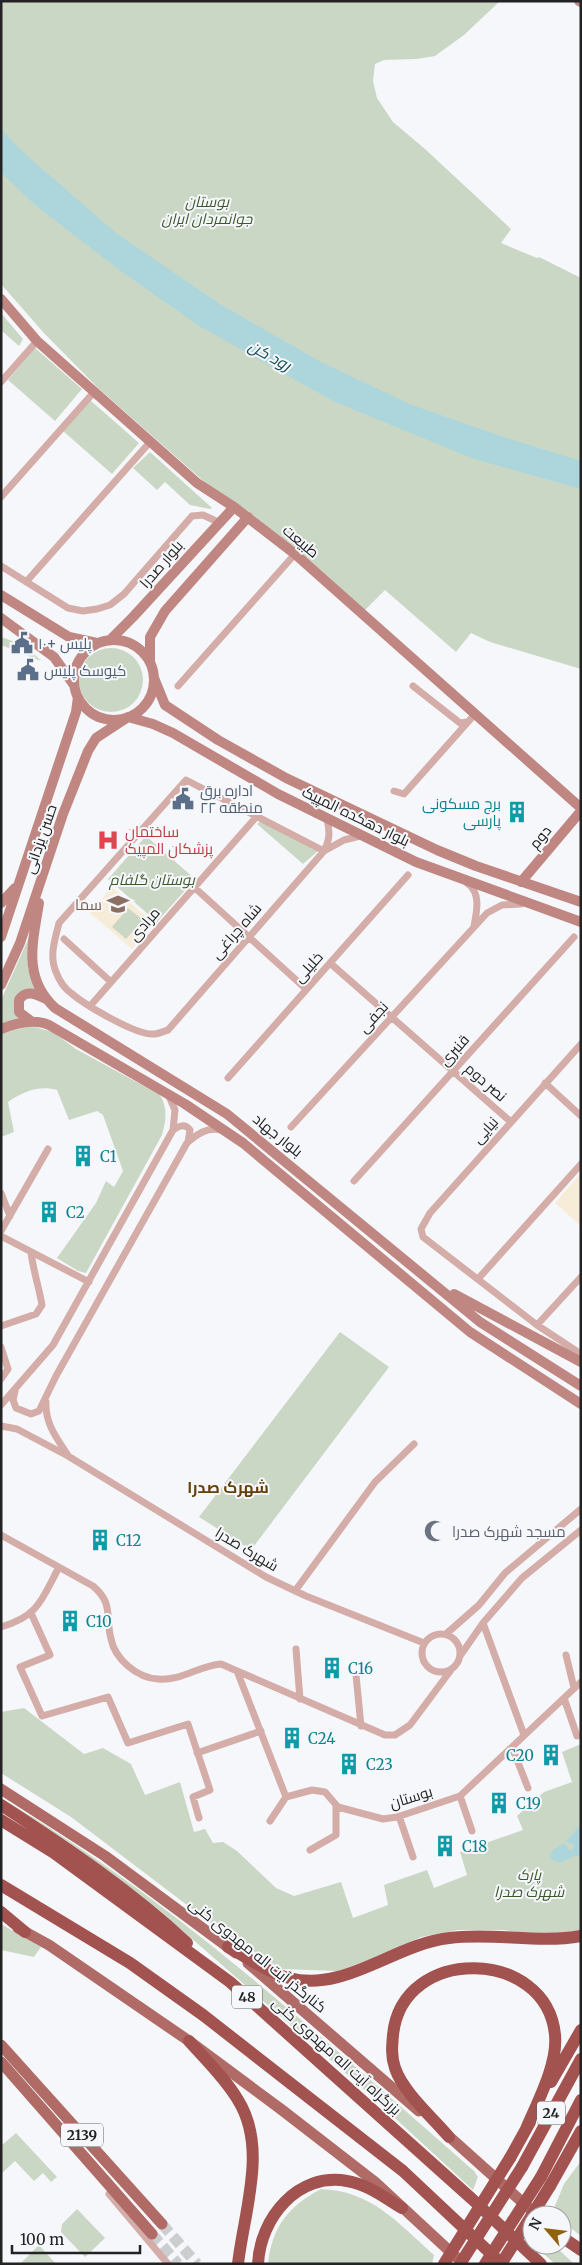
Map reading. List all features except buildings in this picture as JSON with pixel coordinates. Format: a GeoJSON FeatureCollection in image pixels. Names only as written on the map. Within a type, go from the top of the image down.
{"type":"FeatureCollection","features":[{"type":"Feature","properties":{"kind":"highway"},"geometry":{"type":"LineString","coordinates":[[1,1805],[99,1871],[161,1918],[230,1982]]}},
{"type":"Feature","properties":{"kind":"highway","name":"بزرگراه آیت اله مهدوی کنی"},"geometry":{"type":"LineString","coordinates":[[1,1820],[54,1854],[230,1982],[472,2199],[541,2264]]}},
{"type":"Feature","properties":{"kind":"highway"},"geometry":{"type":"LineString","coordinates":[[1,1885],[130,1963],[203,2015],[403,2171],[502,2264],[522,2231]]}},
{"type":"Feature","properties":{"kind":"highway"},"geometry":{"type":"LineString","coordinates":[[1,1912],[25,1932]]}},
{"type":"Feature","properties":{"kind":"highway"},"geometry":{"type":"LineString","coordinates":[[228,1947],[276,1973],[306,1980],[341,1976],[429,1941],[446,1938],[468,1936],[545,1939],[581,1936]]}},
{"type":"Feature","properties":{"kind":"highway"},"geometry":{"type":"LineString","coordinates":[[449,2137],[410,2091],[395,2069],[392,2050],[395,2020],[406,2000],[423,1983],[445,1972],[469,1967],[494,1970],[519,1980],[542,2000],[553,2024],[556,2045],[554,2057],[526,2129]]}},
{"type":"Feature","properties":{"kind":"highway"},"geometry":{"type":"LineString","coordinates":[[444,2264],[510,2158],[581,2030]]}},
{"type":"Feature","properties":{"kind":"highway"},"geometry":{"type":"LineString","coordinates":[[190,2041],[222,2076],[238,2100],[247,2119],[254,2146],[238,2264]]}},
{"type":"Feature","properties":{"kind":"highway","name":"24"},"geometry":{"type":"LineString","coordinates":[[462,2264],[522,2166],[581,2059]]}},
{"type":"Feature","properties":{"kind":"highway","name":"24"},"geometry":{"type":"LineString","coordinates":[[485,2264],[541,2177],[581,2100]]}},
{"type":"Feature","properties":{"kind":"highway"},"geometry":{"type":"LineString","coordinates":[[538,2205],[581,2131]]}},
{"type":"Feature","properties":{"kind":"highway"},"geometry":{"type":"LineString","coordinates":[[550,2186],[581,2149]]}},
{"type":"Feature","properties":{"kind":"highway"},"geometry":{"type":"LineString","coordinates":[[258,2264],[260,2247],[272,2217],[282,2204],[310,2184],[323,2181],[347,2181],[370,2190],[402,2208]]}},
{"type":"Feature","properties":{"kind":"main road","name":"کنارگذر آیت اله مهدوی کنی"},"geometry":{"type":"LineString","coordinates":[[1,1789],[105,1856],[228,1947],[525,2205]]}},
{"type":"Feature","properties":{"kind":"main road"},"geometry":{"type":"LineString","coordinates":[[1,1918],[48,1945],[190,2041],[367,2176],[462,2264]]}},
{"type":"Feature","properties":{"kind":"main road","name":"2139"},"geometry":{"type":"LineString","coordinates":[[1,2045],[162,2224]]}},
{"type":"Feature","properties":{"kind":"main road","name":"2139"},"geometry":{"type":"LineString","coordinates":[[1,2062],[152,2234]]}},
{"type":"Feature","properties":{"kind":"street","name":"طبیعت"},"geometry":{"type":"LineString","coordinates":[[1,299],[37,341],[150,442],[197,483],[234,506],[295,554],[581,810]]}},
{"type":"Feature","properties":{"kind":"street"},"geometry":{"type":"LineString","coordinates":[[1,382],[37,341]]}},
{"type":"Feature","properties":{"kind":"street"},"geometry":{"type":"LineString","coordinates":[[1,497],[94,392]]}},
{"type":"Feature","properties":{"kind":"street"},"geometry":{"type":"LineString","coordinates":[[26,582],[150,442]]}},
{"type":"Feature","properties":{"kind":"street","name":"بلوار صدرا"},"geometry":{"type":"LineString","coordinates":[[110,640],[133,618],[234,506]]}},
{"type":"Feature","properties":{"kind":"street"},"geometry":{"type":"LineString","coordinates":[[1,566],[68,608],[90,610],[110,605],[124,594],[192,516],[203,515],[218,522]]}},
{"type":"Feature","properties":{"kind":"street"},"geometry":{"type":"LineString","coordinates":[[150,663],[150,637],[165,611],[248,517]]}},
{"type":"Feature","properties":{"kind":"street"},"geometry":{"type":"LineString","coordinates":[[178,686],[295,554]]}},
{"type":"Feature","properties":{"kind":"street"},"geometry":{"type":"LineString","coordinates":[[1,595],[69,637],[97,643]]}},
{"type":"Feature","properties":{"kind":"street"},"geometry":{"type":"LineString","coordinates":[[1,618],[54,656],[74,684]]}},
{"type":"Feature","properties":{"kind":"street"},"geometry":{"type":"LineString","coordinates":[[122,640],[144,652],[150,663],[154,678],[152,691],[147,702],[128,717],[116,720],[99,717],[84,707],[78,697],[74,684],[74,672],[79,660],[87,650],[97,643],[122,640]]}},
{"type":"Feature","properties":{"kind":"street","name":"بلوار دهکده المپیک"},"geometry":{"type":"LineString","coordinates":[[154,678],[166,705],[218,740],[286,778],[437,850],[521,882],[581,902]]}},
{"type":"Feature","properties":{"kind":"street"},"geometry":{"type":"LineString","coordinates":[[413,686],[460,723],[467,722]]}},
{"type":"Feature","properties":{"kind":"street","name":"حسن یزدانی"},"geometry":{"type":"LineString","coordinates":[[1,937],[76,712],[78,697]]}},
{"type":"Feature","properties":{"kind":"street"},"geometry":{"type":"LineString","coordinates":[[394,791],[404,794],[475,714]]}},
{"type":"Feature","properties":{"kind":"street","name":"بلوار دهکده المپیک"},"geometry":{"type":"LineString","coordinates":[[128,717],[153,724],[173,733],[278,794],[416,862],[529,905],[581,922]]}},
{"type":"Feature","properties":{"kind":"street","name":"حسن یزدانی"},"geometry":{"type":"LineString","coordinates":[[1,985],[20,943],[64,814],[88,751],[96,738],[128,717]]}},
{"type":"Feature","properties":{"kind":"street"},"geometry":{"type":"LineString","coordinates":[[91,1005],[71,994],[61,983],[56,971],[53,961],[54,942],[59,923],[186,780],[324,851]]}},
{"type":"Feature","properties":{"kind":"street","name":"دوم"},"geometry":{"type":"LineString","coordinates":[[521,882],[581,810]]}},
{"type":"Feature","properties":{"kind":"street","name":"مرادی"},"geometry":{"type":"LineString","coordinates":[[91,1005],[256,816]]}},
{"type":"Feature","properties":{"kind":"street"},"geometry":{"type":"LineString","coordinates":[[324,851],[329,841],[330,832],[327,819]]}},
{"type":"Feature","properties":{"kind":"street"},"geometry":{"type":"LineString","coordinates":[[324,851],[344,840],[360,836]]}},
{"type":"Feature","properties":{"kind":"street","name":"شاه چراغی"},"geometry":{"type":"LineString","coordinates":[[91,1005],[140,1032],[154,1034],[168,1030],[324,851]]}},
{"type":"Feature","properties":{"kind":"street","name":"خلیلی"},"geometry":{"type":"LineString","coordinates":[[228,1078],[408,875]]}},
{"type":"Feature","properties":{"kind":"street","name":"بلوار جهاد"},"geometry":{"type":"LineString","coordinates":[[42,877],[31,961],[35,978],[46,999],[63,1015],[227,1114],[254,1134],[431,1282],[487,1326],[581,1386]]}},
{"type":"Feature","properties":{"kind":"street"},"geometry":{"type":"LineString","coordinates":[[464,881],[473,887],[477,899],[474,926]]}},
{"type":"Feature","properties":{"kind":"street"},"geometry":{"type":"LineString","coordinates":[[1,903],[18,883]]}},
{"type":"Feature","properties":{"kind":"street"},"geometry":{"type":"LineString","coordinates":[[194,887],[306,989]]}},
{"type":"Feature","properties":{"kind":"street","name":"نجفی"},"geometry":{"type":"LineString","coordinates":[[291,1127],[486,913],[502,905],[514,903],[529,905]]}},
{"type":"Feature","properties":{"kind":"street","name":"قنبری"},"geometry":{"type":"LineString","coordinates":[[354,1181],[574,937]]}},
{"type":"Feature","properties":{"kind":"street"},"geometry":{"type":"LineString","coordinates":[[64,939],[111,982]]}},
{"type":"Feature","properties":{"kind":"street","name":"نصر دوم"},"geometry":{"type":"LineString","coordinates":[[330,963],[511,1122]]}},
{"type":"Feature","properties":{"kind":"street"},"geometry":{"type":"LineString","coordinates":[[31,1021],[19,1012],[19,1000],[25,994],[32,993],[46,999]]}},
{"type":"Feature","properties":{"kind":"street","name":"بلوار جهاد"},"geometry":{"type":"LineString","coordinates":[[1,1029],[31,1021],[44,1022],[168,1094],[228,1133],[470,1332],[581,1404]]}},
{"type":"Feature","properties":{"kind":"street","name":"نیایی"},"geometry":{"type":"LineString","coordinates":[[478,1279],[424,1237],[421,1229],[430,1213],[581,1044]]}},
{"type":"Feature","properties":{"kind":"street"},"geometry":{"type":"LineString","coordinates":[[545,1083],[581,1116]]}},
{"type":"Feature","properties":{"kind":"street"},"geometry":{"type":"LineString","coordinates":[[1,1405],[53,1345],[173,1130],[175,1110],[168,1094]]}},
{"type":"Feature","properties":{"kind":"street"},"geometry":{"type":"LineString","coordinates":[[173,1130],[183,1126],[187,1127],[190,1130],[187,1143]]}},
{"type":"Feature","properties":{"kind":"street"},"geometry":{"type":"LineString","coordinates":[[15,1391],[13,1400],[16,1408],[31,1414],[39,1411],[46,1401],[56,1376],[187,1143],[194,1136],[205,1130],[218,1129],[228,1133]]}},
{"type":"Feature","properties":{"kind":"street"},"geometry":{"type":"LineString","coordinates":[[1,1231],[48,1149]]}},
{"type":"Feature","properties":{"kind":"street"},"geometry":{"type":"LineString","coordinates":[[581,1164],[478,1279],[537,1325],[581,1354]]}},
{"type":"Feature","properties":{"kind":"street"},"geometry":{"type":"LineString","coordinates":[[1,1193],[10,1216]]}},
{"type":"Feature","properties":{"kind":"street"},"geometry":{"type":"LineString","coordinates":[[1,1236],[89,1282]]}},
{"type":"Feature","properties":{"kind":"street"},"geometry":{"type":"LineString","coordinates":[[1,1326],[36,1314],[42,1305],[38,1282],[33,1271],[31,1252]]}},
{"type":"Feature","properties":{"kind":"street"},"geometry":{"type":"LineString","coordinates":[[537,1325],[581,1277]]}},
{"type":"Feature","properties":{"kind":"street"},"geometry":{"type":"LineString","coordinates":[[431,1282],[581,1362]]}},
{"type":"Feature","properties":{"kind":"street"},"geometry":{"type":"LineString","coordinates":[[1,1347],[8,1369],[1,1379]]}},
{"type":"Feature","properties":{"kind":"street"},"geometry":{"type":"LineString","coordinates":[[46,1401],[46,1413],[49,1424],[68,1456]]}},
{"type":"Feature","properties":{"kind":"street","name":"شهرک صدرا"},"geometry":{"type":"LineString","coordinates":[[1,1426],[17,1428],[68,1456],[266,1577],[424,1643]]}},
{"type":"Feature","properties":{"kind":"street"},"geometry":{"type":"LineString","coordinates":[[295,1590],[375,1482],[414,1444]]}},
{"type":"Feature","properties":{"kind":"street"},"geometry":{"type":"LineString","coordinates":[[451,1670],[440,1672],[425,1664],[422,1654],[424,1643],[433,1635],[446,1634],[479,1605],[505,1573],[581,1509]]}},
{"type":"Feature","properties":{"kind":"street"},"geometry":{"type":"LineString","coordinates":[[1,1535],[93,1586],[102,1595],[108,1606],[111,1640],[120,1659],[136,1673],[156,1680],[177,1678],[208,1665],[221,1664],[385,1735],[403,1731],[410,1725],[455,1666],[483,1623],[522,1578],[581,1530]]}},
{"type":"Feature","properties":{"kind":"street"},"geometry":{"type":"LineString","coordinates":[[1,1626],[31,1613],[42,1600],[59,1567]]}},
{"type":"Feature","properties":{"kind":"street"},"geometry":{"type":"LineString","coordinates":[[31,1613],[50,1655],[20,1667],[42,1716],[108,1697],[128,1743],[188,1724],[210,1790],[193,1797],[199,1818]]}},
{"type":"Feature","properties":{"kind":"street"},"geometry":{"type":"LineString","coordinates":[[483,1623],[524,1735]]}},
{"type":"Feature","properties":{"kind":"street"},"geometry":{"type":"LineString","coordinates":[[446,1634],[457,1642],[460,1648],[460,1656]]}},
{"type":"Feature","properties":{"kind":"street"},"geometry":{"type":"LineString","coordinates":[[296,1649],[300,1699]]}},
{"type":"Feature","properties":{"kind":"street"},"geometry":{"type":"LineString","coordinates":[[566,1655],[574,1688]]}},
{"type":"Feature","properties":{"kind":"street"},"geometry":{"type":"LineString","coordinates":[[237,1672],[286,1797],[270,1820]]}},
{"type":"Feature","properties":{"kind":"street"},"geometry":{"type":"LineString","coordinates":[[356,1675],[361,1726]]}},
{"type":"Feature","properties":{"kind":"street","name":"بوستان"},"geometry":{"type":"LineString","coordinates":[[286,1797],[312,1790],[325,1792],[336,1805],[383,1819],[399,1816],[460,1796],[581,1682]]}},
{"type":"Feature","properties":{"kind":"street"},"geometry":{"type":"LineString","coordinates":[[564,1698],[577,1736]]}},
{"type":"Feature","properties":{"kind":"street"},"geometry":{"type":"LineString","coordinates":[[197,1753],[261,1731]]}},
{"type":"Feature","properties":{"kind":"street"},"geometry":{"type":"LineString","coordinates":[[512,1747],[528,1788]]}},
{"type":"Feature","properties":{"kind":"street"},"geometry":{"type":"LineString","coordinates":[[460,1796],[472,1831]]}},
{"type":"Feature","properties":{"kind":"street"},"geometry":{"type":"LineString","coordinates":[[310,1850],[336,1835],[336,1805]]}},
{"type":"Feature","properties":{"kind":"street"},"geometry":{"type":"LineString","coordinates":[[399,1816],[413,1858]]}},
{"type":"Feature","properties":{"kind":"street"},"geometry":{"type":"LineString","coordinates":[[33,2098],[53,2129],[168,2264]]}},
{"type":"Feature","properties":{"kind":"shaded area"},"geometry":{"type":"Polygon","coordinates":[[[112,887],[154,923],[132,949],[90,913],[112,887]]]}},
{"type":"Feature","properties":{"kind":"shaded area"},"geometry":{"type":"Polygon","coordinates":[[[581,1173],[581,1226],[555,1203],[581,1173]]]}},
{"type":"Feature","properties":{"kind":"green space","name":"بوستان جوانمردان ایران"},"geometry":{"type":"Polygon","coordinates":[[[1,1],[500,1],[464,35],[435,56],[417,59],[384,60],[375,64],[373,81],[377,98],[393,122],[511,229],[501,243],[537,258],[539,257],[581,278],[581,669],[490,642],[471,633],[456,652],[385,590],[365,610],[217,493],[98,388],[43,332],[1,284],[1,1]]]}},
{"type":"Feature","properties":{"kind":"green space"},"geometry":{"type":"Polygon","coordinates":[[[1,313],[23,339],[19,346],[1,330],[1,313]]]}},
{"type":"Feature","properties":{"kind":"green space"},"geometry":{"type":"Polygon","coordinates":[[[35,348],[82,389],[55,421],[8,380],[35,348]]]}},
{"type":"Feature","properties":{"kind":"green space"},"geometry":{"type":"Polygon","coordinates":[[[90,400],[139,443],[112,474],[63,431],[90,400]]]}},
{"type":"Feature","properties":{"kind":"green space"},"geometry":{"type":"Polygon","coordinates":[[[150,452],[212,508],[190,505],[165,482],[157,490],[133,468],[150,452]]]}},
{"type":"Feature","properties":{"kind":"green space"},"geometry":{"type":"Polygon","coordinates":[[[1,637],[23,646],[41,661],[1,645],[1,637]]]}},
{"type":"Feature","properties":{"kind":"green space"},"geometry":{"type":"Polygon","coordinates":[[[111,648],[129,653],[134,657],[138,662],[143,680],[138,698],[134,703],[129,707],[111,712],[93,707],[88,703],[84,698],[79,680],[84,662],[88,657],[93,653],[111,648]]]}},
{"type":"Feature","properties":{"kind":"green space"},"geometry":{"type":"Polygon","coordinates":[[[261,821],[318,851],[303,864],[257,824],[261,821]]]}},
{"type":"Feature","properties":{"kind":"green space","name":"بوستان گلفام"},"geometry":{"type":"Polygon","coordinates":[[[146,836],[195,879],[157,922],[108,879],[146,836]]]}},
{"type":"Feature","properties":{"kind":"green space"},"geometry":{"type":"Polygon","coordinates":[[[128,908],[143,920],[126,939],[112,927],[128,908]]]}},
{"type":"Feature","properties":{"kind":"green space"},"geometry":{"type":"Polygon","coordinates":[[[30,935],[28,968],[38,992],[24,991],[23,1020],[1,1026],[1,1000],[30,935]]]}},
{"type":"Feature","properties":{"kind":"green space"},"geometry":{"type":"Polygon","coordinates":[[[31,1026],[53,1032],[76,1049],[160,1095],[164,1105],[165,1119],[162,1135],[86,1273],[78,1271],[57,1258],[96,1203],[106,1181],[114,1187],[123,1171],[103,1115],[97,1111],[69,1120],[57,1090],[43,1088],[31,1090],[8,1102],[14,1132],[1,1137],[1,1033],[31,1026]]]}},
{"type":"Feature","properties":{"kind":"green space"},"geometry":{"type":"Polygon","coordinates":[[[340,1332],[389,1367],[251,1550],[199,1517],[340,1332]]]}},
{"type":"Feature","properties":{"kind":"green space","name":"پارک شهرک صدرا"},"geometry":{"type":"Polygon","coordinates":[[[24,1708],[84,1754],[103,1748],[131,1764],[145,1795],[180,1782],[194,1832],[205,1829],[213,1843],[223,1842],[237,1851],[276,1888],[294,1896],[341,1882],[353,1918],[388,1905],[384,1885],[427,1870],[434,1888],[467,1875],[460,1852],[523,1830],[517,1816],[544,1792],[572,1782],[562,1752],[581,1744],[581,1931],[534,1934],[503,1930],[458,1930],[421,1937],[385,1954],[338,1971],[281,1969],[216,1927],[71,1817],[1,1773],[1,1712],[24,1708]]]}},
{"type":"Feature","properties":{"kind":"green space"},"geometry":{"type":"Polygon","coordinates":[[[1,1798],[65,1838],[127,1881],[187,1926],[304,2022],[474,2171],[478,2177],[473,2190],[358,2084],[182,1930],[1,1801],[1,1798]]]}},
{"type":"Feature","properties":{"kind":"green space"},"geometry":{"type":"Polygon","coordinates":[[[1,1924],[41,1947],[34,1957],[1,1950],[1,1924]]]}},
{"type":"Feature","properties":{"kind":"green space"},"geometry":{"type":"Polygon","coordinates":[[[16,2133],[57,2177],[51,2182],[43,2173],[34,2181],[15,2161],[1,2174],[1,2146],[16,2133]]]}},
{"type":"Feature","properties":{"kind":"green space"},"geometry":{"type":"Polygon","coordinates":[[[581,2161],[581,2236],[572,2229],[572,2205],[555,2205],[564,2184],[581,2161]]]}},
{"type":"Feature","properties":{"kind":"green space"},"geometry":{"type":"Polygon","coordinates":[[[321,2189],[339,2191],[370,2202],[396,2221],[434,2255],[432,2264],[268,2264],[273,2239],[284,2219],[291,2210],[321,2189]]]}},
{"type":"Feature","properties":{"kind":"green space"},"geometry":{"type":"Polygon","coordinates":[[[77,2209],[105,2238],[85,2257],[61,2232],[62,2224],[77,2209]]]}},
{"type":"Feature","properties":{"kind":"green space"},"geometry":{"type":"Polygon","coordinates":[[[39,2245],[56,2264],[20,2264],[39,2245]]]}},
{"type":"Feature","properties":{"kind":"green space"},"geometry":{"type":"Polygon","coordinates":[[[545,2255],[565,2255],[574,2264],[555,2264],[545,2255]]]}},
{"type":"Feature","properties":{"kind":"water","name":"رود کن"},"geometry":{"type":"Polygon","coordinates":[[[1,129],[23,152],[116,233],[220,304],[321,362],[412,405],[581,461],[581,489],[474,459],[335,402],[199,326],[118,269],[35,205],[1,172],[1,129]]]}},
{"type":"Feature","properties":{"kind":"water"},"geometry":{"type":"Polygon","coordinates":[[[581,1824],[581,1856],[574,1856],[560,1863],[549,1858],[553,1850],[564,1843],[570,1850],[573,1849],[574,1845],[566,1841],[581,1824]]]}},
{"type":"Feature","properties":{"kind":"tunnel"},"geometry":{"type":"LineString","coordinates":[[162,2224],[197,2264]]}},
{"type":"Feature","properties":{"kind":"tunnel"},"geometry":{"type":"LineString","coordinates":[[152,2234],[178,2264]]}},
{"type":"Feature","properties":{"kind":"place","name":"پلیس +۱۰"},"geometry":{"type":"Point","coordinates":[22,643]}},
{"type":"Feature","properties":{"kind":"place","name":"کیوسک پلیس"},"geometry":{"type":"Point","coordinates":[28,670]}},
{"type":"Feature","properties":{"kind":"place","name":"اداره برق منطقه ۲۲"},"geometry":{"type":"Point","coordinates":[183,799]}},
{"type":"Feature","properties":{"kind":"place","name":"برج مسکونی پارسی"},"geometry":{"type":"Point","coordinates":[517,812]}},
{"type":"Feature","properties":{"kind":"place","name":"ساختمان پزشکان المپیک"},"geometry":{"type":"Point","coordinates":[108,840]}},
{"type":"Feature","properties":{"kind":"place","name":"سما"},"geometry":{"type":"Point","coordinates":[118,904]}},
{"type":"Feature","properties":{"kind":"place","name":"C1"},"geometry":{"type":"Point","coordinates":[83,1156]}},
{"type":"Feature","properties":{"kind":"place","name":"C2"},"geometry":{"type":"Point","coordinates":[49,1212]}},
{"type":"Feature","properties":{"kind":"place","name":"مسجد شهرک صدرا"},"geometry":{"type":"Point","coordinates":[435,1531]}},
{"type":"Feature","properties":{"kind":"place","name":"C12"},"geometry":{"type":"Point","coordinates":[100,1540]}},
{"type":"Feature","properties":{"kind":"place","name":"C10"},"geometry":{"type":"Point","coordinates":[70,1621]}},
{"type":"Feature","properties":{"kind":"place","name":"C16"},"geometry":{"type":"Point","coordinates":[332,1668]}},
{"type":"Feature","properties":{"kind":"place","name":"C24"},"geometry":{"type":"Point","coordinates":[292,1738]}},
{"type":"Feature","properties":{"kind":"place","name":"C20"},"geometry":{"type":"Point","coordinates":[551,1755]}},
{"type":"Feature","properties":{"kind":"place","name":"C23"},"geometry":{"type":"Point","coordinates":[349,1764]}},
{"type":"Feature","properties":{"kind":"place","name":"C19"},"geometry":{"type":"Point","coordinates":[499,1803]}},
{"type":"Feature","properties":{"kind":"place","name":"C18"},"geometry":{"type":"Point","coordinates":[445,1846]}},
{"type":"Feature","properties":{"kind":"district","name":"شهرک صدرا"},"geometry":{"type":"Point","coordinates":[228,1487]}}]}
